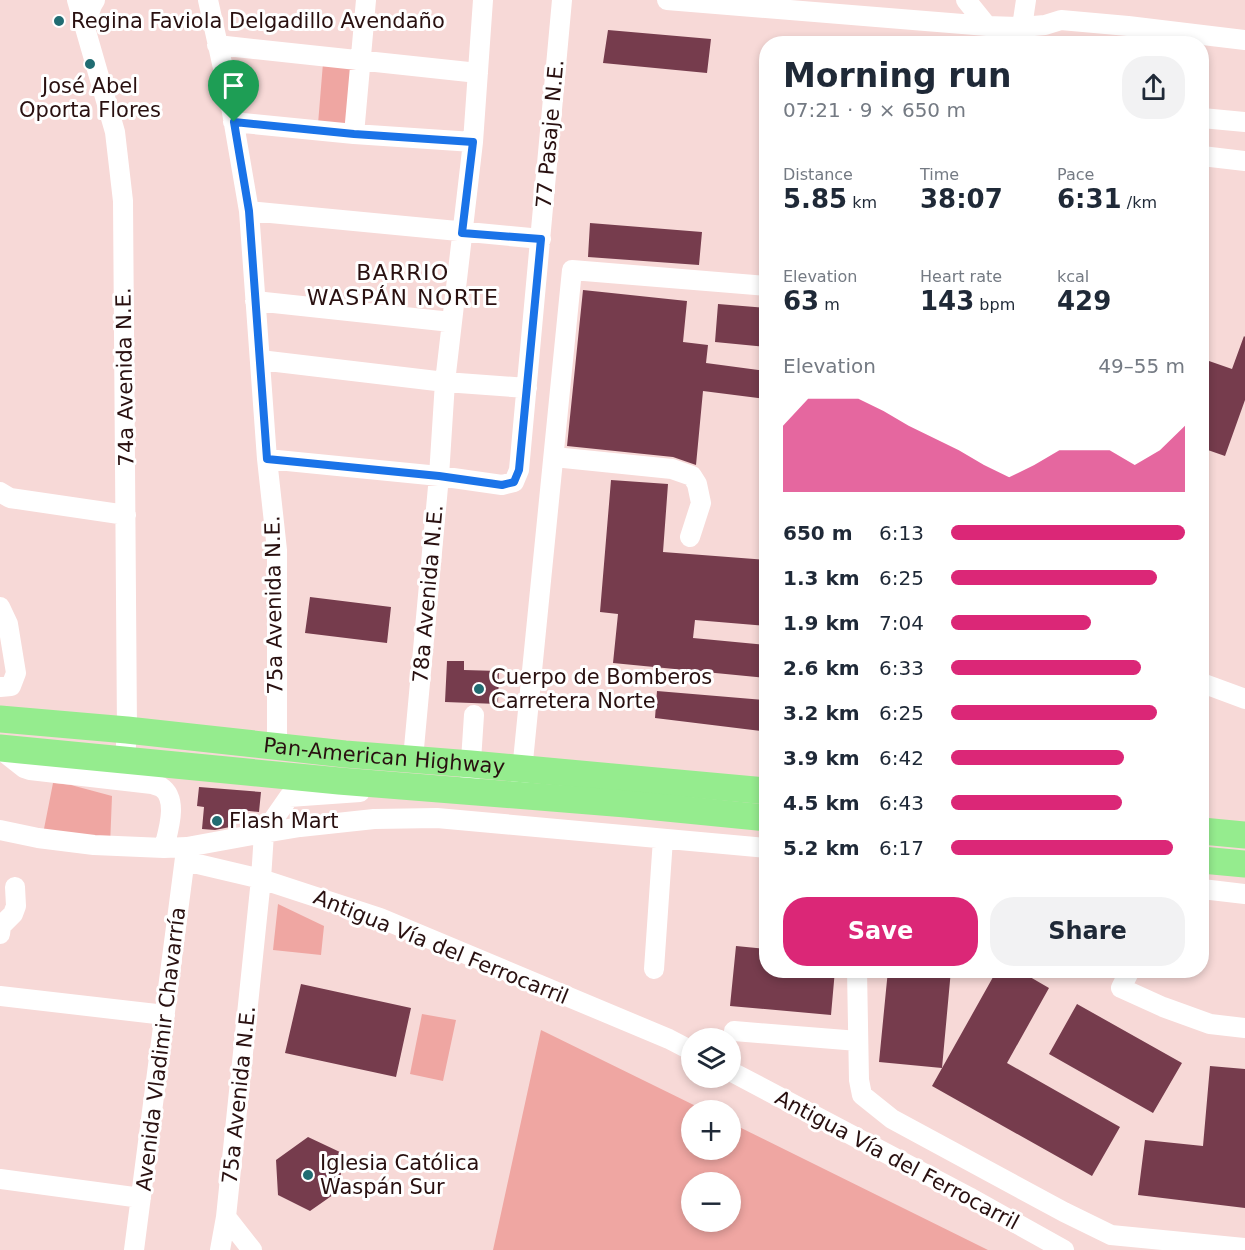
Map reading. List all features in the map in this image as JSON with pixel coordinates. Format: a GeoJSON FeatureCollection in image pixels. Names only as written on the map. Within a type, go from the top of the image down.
{"type":"FeatureCollection","features":[{"type":"Feature","properties":{"kind":"highway","name":"Pan-American Highway"},"geometry":{"type":"LineString","coordinates":[[0,719],[127,730],[277,747],[759,790]]}},
{"type":"Feature","properties":{"kind":"highway","name":"Pan-American Highway"},"geometry":{"type":"LineString","coordinates":[[0,749],[759,817]]}},
{"type":"Feature","properties":{"kind":"highway"},"geometry":{"type":"LineString","coordinates":[[1209,832],[1245,835]]}},
{"type":"Feature","properties":{"kind":"highway"},"geometry":{"type":"LineString","coordinates":[[1209,861],[1245,864]]}},
{"type":"Feature","properties":{"kind":"street","name":"74a Avenida N.E."},"geometry":{"type":"LineString","coordinates":[[78,0],[115,132],[123,201],[126,760]]}},
{"type":"Feature","properties":{"kind":"street"},"geometry":{"type":"LineString","coordinates":[[87,34],[92,4],[95,0]]}},
{"type":"Feature","properties":{"kind":"street","name":"75a Avenida N.E."},"geometry":{"type":"LineString","coordinates":[[208,0],[229,95],[249,211],[267,459],[277,550],[277,747]]}},
{"type":"Feature","properties":{"kind":"street"},"geometry":{"type":"LineString","coordinates":[[354,134],[366,0]]}},
{"type":"Feature","properties":{"kind":"street","name":"78a Avenida N.E."},"geometry":{"type":"LineString","coordinates":[[413,759],[439,476],[445,382],[473,142],[483,0]]}},
{"type":"Feature","properties":{"kind":"street","name":"77 Pasaje N.E."},"geometry":{"type":"LineString","coordinates":[[439,476],[502,485],[514,482],[519,470],[562,0]]}},
{"type":"Feature","properties":{"kind":"street"},"geometry":{"type":"LineString","coordinates":[[667,0],[987,26],[1022,27],[1046,25],[1061,20],[1127,35],[1151,36]]}},
{"type":"Feature","properties":{"kind":"street"},"geometry":{"type":"LineString","coordinates":[[869,0],[884,18]]}},
{"type":"Feature","properties":{"kind":"street"},"geometry":{"type":"LineString","coordinates":[[966,0],[987,26]]}},
{"type":"Feature","properties":{"kind":"street"},"geometry":{"type":"LineString","coordinates":[[1022,27],[1026,0]]}},
{"type":"Feature","properties":{"kind":"street"},"geometry":{"type":"LineString","coordinates":[[1209,38],[1245,40]]}},
{"type":"Feature","properties":{"kind":"street"},"geometry":{"type":"LineString","coordinates":[[217,45],[478,74]]}},
{"type":"Feature","properties":{"kind":"street"},"geometry":{"type":"LineString","coordinates":[[1209,119],[1245,122]]}},
{"type":"Feature","properties":{"kind":"street"},"geometry":{"type":"LineString","coordinates":[[234,122],[354,134],[473,142]]}},
{"type":"Feature","properties":{"kind":"street"},"geometry":{"type":"LineString","coordinates":[[1209,157],[1245,161]]}},
{"type":"Feature","properties":{"kind":"street"},"geometry":{"type":"LineString","coordinates":[[249,211],[541,239]]}},
{"type":"Feature","properties":{"kind":"street"},"geometry":{"type":"LineString","coordinates":[[520,796],[572,270],[759,285]]}},
{"type":"Feature","properties":{"kind":"street"},"geometry":{"type":"LineString","coordinates":[[255,301],[451,322]]}},
{"type":"Feature","properties":{"kind":"street"},"geometry":{"type":"LineString","coordinates":[[260,360],[445,382],[526,388]]}},
{"type":"Feature","properties":{"kind":"street"},"geometry":{"type":"LineString","coordinates":[[554,457],[672,469],[692,476],[697,484],[701,503],[690,537]]}},
{"type":"Feature","properties":{"kind":"street"},"geometry":{"type":"LineString","coordinates":[[267,459],[439,476]]}},
{"type":"Feature","properties":{"kind":"street"},"geometry":{"type":"LineString","coordinates":[[0,492],[10,498],[126,515]]}},
{"type":"Feature","properties":{"kind":"street"},"geometry":{"type":"LineString","coordinates":[[0,607],[8,624],[16,673],[11,686],[0,687]]}},
{"type":"Feature","properties":{"kind":"street"},"geometry":{"type":"LineString","coordinates":[[1209,686],[1245,699]]}},
{"type":"Feature","properties":{"kind":"street"},"geometry":{"type":"LineString","coordinates":[[468,791],[474,715]]}},
{"type":"Feature","properties":{"kind":"street"},"geometry":{"type":"LineString","coordinates":[[0,749],[24,768],[30,770],[152,784],[162,788],[170,798],[171,816],[164,849]]}},
{"type":"Feature","properties":{"kind":"street"},"geometry":{"type":"LineString","coordinates":[[264,832],[289,797],[431,788]]}},
{"type":"Feature","properties":{"kind":"street"},"geometry":{"type":"LineString","coordinates":[[0,830],[94,845],[164,849],[186,854],[264,832],[374,819],[437,818],[759,847]]}},
{"type":"Feature","properties":{"kind":"street","name":"75a Avenida N.E."},"geometry":{"type":"LineString","coordinates":[[220,1250],[226,1217],[264,832]]}},
{"type":"Feature","properties":{"kind":"street"},"geometry":{"type":"LineString","coordinates":[[654,969],[663,839]]}},
{"type":"Feature","properties":{"kind":"street","name":"Antigua Vía del Ferrocarril"},"geometry":{"type":"LineString","coordinates":[[186,854],[380,918],[681,1045]]}},
{"type":"Feature","properties":{"kind":"street","name":"Avenida Vladimir Chavarría"},"geometry":{"type":"LineString","coordinates":[[134,1250],[186,854]]}},
{"type":"Feature","properties":{"kind":"street"},"geometry":{"type":"LineString","coordinates":[[0,934],[1,926],[14,914],[15,887]]}},
{"type":"Feature","properties":{"kind":"street"},"geometry":{"type":"LineString","coordinates":[[1209,891],[1245,894]]}},
{"type":"Feature","properties":{"kind":"street"},"geometry":{"type":"LineString","coordinates":[[857,978],[859,1080],[862,1095],[892,1119],[1111,1235],[1245,1248]]}},
{"type":"Feature","properties":{"kind":"street"},"geometry":{"type":"LineString","coordinates":[[1127,978],[1121,988],[1163,1006],[1210,1024],[1245,1028]]}},
{"type":"Feature","properties":{"kind":"street"},"geometry":{"type":"LineString","coordinates":[[0,996],[165,1015]]}},
{"type":"Feature","properties":{"kind":"street"},"geometry":{"type":"LineString","coordinates":[[741,1032],[858,1041]]}},
{"type":"Feature","properties":{"kind":"street","name":"Antigua Vía del Ferrocarril"},"geometry":{"type":"LineString","coordinates":[[741,1077],[969,1197],[1064,1250]]}},
{"type":"Feature","properties":{"kind":"street"},"geometry":{"type":"LineString","coordinates":[[0,1179],[141,1198]]}},
{"type":"Feature","properties":{"kind":"street"},"geometry":{"type":"LineString","coordinates":[[226,1217],[252,1250]]}},
{"type":"Feature","properties":{"kind":"shaded area"},"geometry":{"type":"Polygon","coordinates":[[[323,63],[357,66],[352,127],[318,124],[323,63]]]}},
{"type":"Feature","properties":{"kind":"shaded area"},"geometry":{"type":"Polygon","coordinates":[[[53,783],[71,785],[112,796],[110,846],[42,839],[53,783]]]}},
{"type":"Feature","properties":{"kind":"shaded area"},"geometry":{"type":"Polygon","coordinates":[[[278,904],[324,926],[321,955],[273,950],[278,904]]]}},
{"type":"Feature","properties":{"kind":"shaded area"},"geometry":{"type":"Polygon","coordinates":[[[422,1014],[456,1020],[443,1081],[410,1074],[422,1014]]]}},
{"type":"Feature","properties":{"kind":"shaded area"},"geometry":{"type":"Polygon","coordinates":[[[541,1030],[684,1100],[681,1100],[681,1160],[741,1160],[741,1128],[988,1250],[493,1250],[541,1030]]]}},
{"type":"Feature","properties":{"kind":"building"},"geometry":{"type":"Polygon","coordinates":[[[608,30],[711,39],[707,73],[603,63],[608,30]]]}},
{"type":"Feature","properties":{"kind":"building"},"geometry":{"type":"Polygon","coordinates":[[[590,223],[702,232],[699,265],[588,257],[590,223]]]}},
{"type":"Feature","properties":{"kind":"building"},"geometry":{"type":"Polygon","coordinates":[[[583,290],[687,301],[683,342],[708,345],[706,363],[759,370],[759,398],[703,391],[696,465],[673,457],[567,446],[583,290]]]}},
{"type":"Feature","properties":{"kind":"building"},"geometry":{"type":"Polygon","coordinates":[[[718,304],[759,307],[759,346],[715,342],[718,304]]]}},
{"type":"Feature","properties":{"kind":"building"},"geometry":{"type":"Polygon","coordinates":[[[1244,336],[1245,400],[1225,456],[1209,450],[1209,361],[1232,369],[1244,336]]]}},
{"type":"Feature","properties":{"kind":"building"},"geometry":{"type":"Polygon","coordinates":[[[611,480],[668,484],[663,552],[759,559],[759,625],[695,620],[693,638],[759,644],[759,677],[613,663],[618,614],[600,612],[611,480]]]}},
{"type":"Feature","properties":{"kind":"building"},"geometry":{"type":"Polygon","coordinates":[[[310,597],[391,607],[387,643],[305,633],[310,597]]]}},
{"type":"Feature","properties":{"kind":"building"},"geometry":{"type":"Polygon","coordinates":[[[447,661],[464,661],[464,670],[499,671],[498,704],[445,702],[447,661]]]}},
{"type":"Feature","properties":{"kind":"building"},"geometry":{"type":"Polygon","coordinates":[[[657,691],[759,700],[759,731],[655,718],[657,691]]]}},
{"type":"Feature","properties":{"kind":"building"},"geometry":{"type":"Polygon","coordinates":[[[199,787],[261,792],[259,812],[231,809],[230,827],[215,830],[202,829],[204,807],[197,806],[199,787]]]}},
{"type":"Feature","properties":{"kind":"building"},"geometry":{"type":"Polygon","coordinates":[[[736,946],[759,948],[759,978],[834,978],[831,1015],[730,1006],[736,946]]]}},
{"type":"Feature","properties":{"kind":"building"},"geometry":{"type":"Polygon","coordinates":[[[887,978],[950,978],[942,1068],[879,1062],[887,978]]]}},
{"type":"Feature","properties":{"kind":"building"},"geometry":{"type":"Polygon","coordinates":[[[993,978],[1032,978],[1049,988],[1007,1063],[1120,1127],[1092,1176],[932,1086],[993,978]]]}},
{"type":"Feature","properties":{"kind":"building"},"geometry":{"type":"Polygon","coordinates":[[[301,984],[411,1008],[396,1077],[285,1053],[301,984]]]}},
{"type":"Feature","properties":{"kind":"building"},"geometry":{"type":"Polygon","coordinates":[[[1077,1004],[1182,1063],[1153,1113],[1049,1054],[1077,1004]]]}},
{"type":"Feature","properties":{"kind":"building"},"geometry":{"type":"Polygon","coordinates":[[[1210,1066],[1245,1069],[1245,1208],[1138,1195],[1145,1140],[1203,1146],[1210,1066]]]}},
{"type":"Feature","properties":{"kind":"building"},"geometry":{"type":"Polygon","coordinates":[[[308,1137],[342,1153],[340,1190],[310,1211],[278,1195],[276,1160],[308,1137]]]}},
{"type":"Feature","properties":{"kind":"place","name":"Regina Faviola Delgadillo Avendaño"},"geometry":{"type":"Point","coordinates":[59,21]}},
{"type":"Feature","properties":{"kind":"place","name":"José Abel Oporta Flores"},"geometry":{"type":"Point","coordinates":[90,64]}},
{"type":"Feature","properties":{"kind":"place","name":"Cuerpo de Bomberos Carretera Norte"},"geometry":{"type":"Point","coordinates":[479,689]}},
{"type":"Feature","properties":{"kind":"place","name":"Flash Mart"},"geometry":{"type":"Point","coordinates":[217,821]}},
{"type":"Feature","properties":{"kind":"place","name":"Iglesia Católica Waspán Sur"},"geometry":{"type":"Point","coordinates":[308,1175]}},
{"type":"Feature","properties":{"kind":"district","name":"BARRIO WASPÁN NORTE"},"geometry":{"type":"Point","coordinates":[403,284]}},
{"type":"Feature","properties":{"kind":"route"},"geometry":{"type":"LineString","coordinates":[[234,122],[354,134],[473,142],[462,233],[541,239],[519,470],[514,482],[502,485],[439,476],[267,459],[249,211],[234,122]]}}]}
